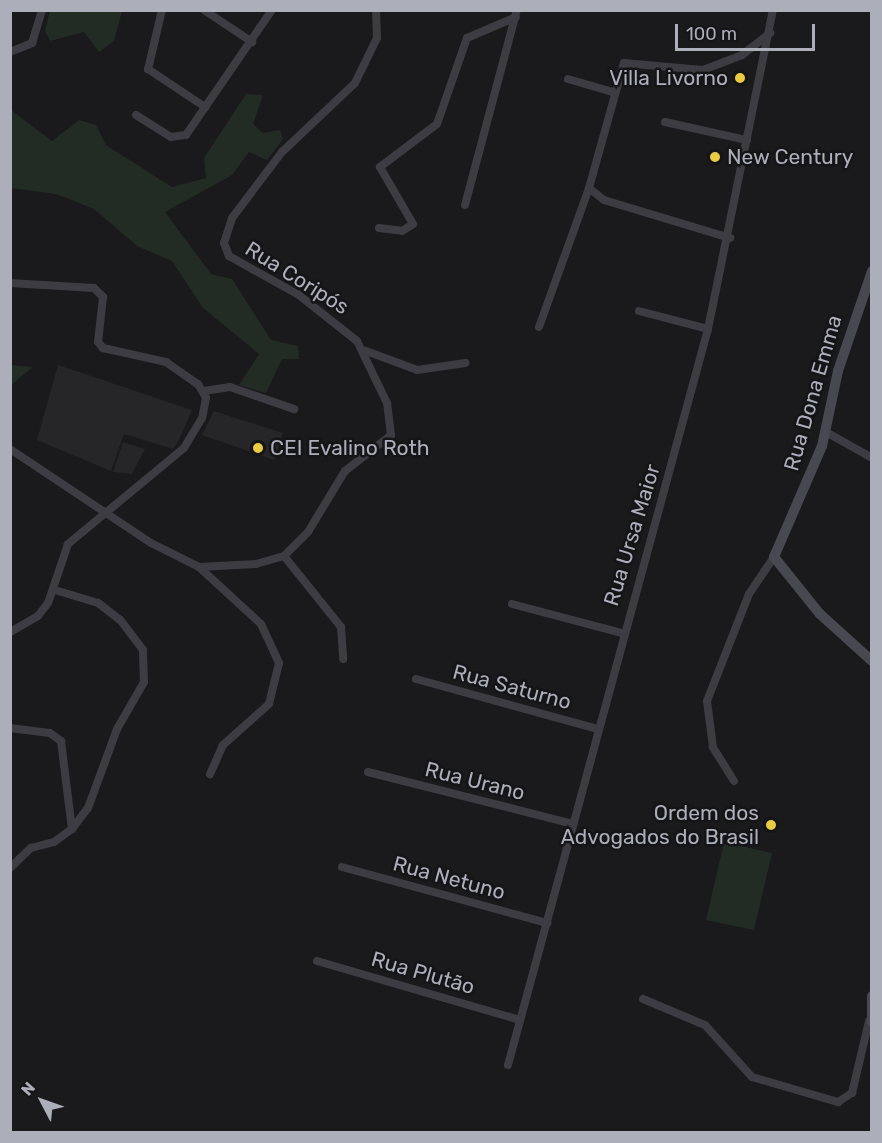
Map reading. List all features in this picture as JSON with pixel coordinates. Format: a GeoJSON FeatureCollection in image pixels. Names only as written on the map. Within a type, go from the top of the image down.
{"type":"FeatureCollection","features":[{"type":"Feature","properties":{"kind":"street"},"geometry":{"type":"LineString","coordinates":[[10,52],[32,43],[42,10]]}},
{"type":"Feature","properties":{"kind":"street"},"geometry":{"type":"LineString","coordinates":[[162,10],[148,69],[205,106]]}},
{"type":"Feature","properties":{"kind":"street"},"geometry":{"type":"LineString","coordinates":[[204,10],[252,42]]}},
{"type":"Feature","properties":{"kind":"street"},"geometry":{"type":"LineString","coordinates":[[136,116],[171,136],[186,135],[272,10]]}},
{"type":"Feature","properties":{"kind":"street","name":"Rua Coripós"},"geometry":{"type":"LineString","coordinates":[[199,567],[255,564],[284,556],[308,532],[345,471],[391,435],[391,415],[366,351],[329,316],[229,256],[224,243],[232,218],[282,152],[355,83],[377,38],[376,10]]}},
{"type":"Feature","properties":{"kind":"street","name":"Rua Ursa Maior"},"geometry":{"type":"LineString","coordinates":[[508,1065],[574,824],[622,633],[708,329],[730,238],[773,10]]}},
{"type":"Feature","properties":{"kind":"street"},"geometry":{"type":"LineString","coordinates":[[465,206],[516,14]]}},
{"type":"Feature","properties":{"kind":"street"},"geometry":{"type":"LineString","coordinates":[[379,228],[402,231],[413,224],[380,167],[437,123],[467,38],[516,14]]}},
{"type":"Feature","properties":{"kind":"street"},"geometry":{"type":"LineString","coordinates":[[539,327],[589,188],[613,92],[624,63],[703,70],[742,55],[770,33]]}},
{"type":"Feature","properties":{"kind":"street"},"geometry":{"type":"LineString","coordinates":[[568,79],[613,92]]}},
{"type":"Feature","properties":{"kind":"street"},"geometry":{"type":"LineString","coordinates":[[665,122],[747,140]]}},
{"type":"Feature","properties":{"kind":"street"},"geometry":{"type":"LineString","coordinates":[[589,188],[604,200],[730,238]]}},
{"type":"Feature","properties":{"kind":"street","name":"Rua Dona Emma"},"geometry":{"type":"LineString","coordinates":[[774,557],[798,511],[826,432],[838,371],[872,271]]}},
{"type":"Feature","properties":{"kind":"street"},"geometry":{"type":"LineString","coordinates":[[10,283],[94,288],[103,297],[98,342],[103,348],[166,363],[204,391],[230,387],[294,409]]}},
{"type":"Feature","properties":{"kind":"street"},"geometry":{"type":"LineString","coordinates":[[639,311],[708,329]]}},
{"type":"Feature","properties":{"kind":"street"},"geometry":{"type":"LineString","coordinates":[[366,351],[417,370],[465,363]]}},
{"type":"Feature","properties":{"kind":"street"},"geometry":{"type":"LineString","coordinates":[[10,632],[38,616],[55,590],[68,544],[183,448],[202,418],[204,391]]}},
{"type":"Feature","properties":{"kind":"street"},"geometry":{"type":"LineString","coordinates":[[826,432],[872,458]]}},
{"type":"Feature","properties":{"kind":"street"},"geometry":{"type":"LineString","coordinates":[[10,449],[199,567],[261,624],[279,663],[269,704],[224,745],[210,774]]}},
{"type":"Feature","properties":{"kind":"street"},"geometry":{"type":"LineString","coordinates":[[284,556],[341,627],[343,659]]}},
{"type":"Feature","properties":{"kind":"street"},"geometry":{"type":"LineString","coordinates":[[734,781],[712,747],[707,701],[749,594],[774,557],[820,614],[872,661]]}},
{"type":"Feature","properties":{"kind":"street"},"geometry":{"type":"LineString","coordinates":[[10,868],[31,848],[54,842],[72,829],[88,808],[117,729],[144,682],[146,660],[135,635],[109,610],[55,590]]}},
{"type":"Feature","properties":{"kind":"street"},"geometry":{"type":"LineString","coordinates":[[512,604],[622,633]]}},
{"type":"Feature","properties":{"kind":"street","name":"Rua Saturno"},"geometry":{"type":"LineString","coordinates":[[416,679],[598,729]]}},
{"type":"Feature","properties":{"kind":"street"},"geometry":{"type":"LineString","coordinates":[[10,728],[50,733],[61,741],[72,829]]}},
{"type":"Feature","properties":{"kind":"street","name":"Rua Urano"},"geometry":{"type":"LineString","coordinates":[[368,772],[574,824]]}},
{"type":"Feature","properties":{"kind":"street","name":"Rua Netuno"},"geometry":{"type":"LineString","coordinates":[[342,867],[547,923]]}},
{"type":"Feature","properties":{"kind":"street","name":"Rua Plutão"},"geometry":{"type":"LineString","coordinates":[[317,961],[520,1020]]}},
{"type":"Feature","properties":{"kind":"street"},"geometry":{"type":"LineString","coordinates":[[643,999],[705,1025],[740,1070],[752,1077],[838,1102],[852,1093],[870,1022],[872,996]]}},
{"type":"Feature","properties":{"kind":"shaded area"},"geometry":{"type":"Polygon","coordinates":[[[50,10],[122,11],[114,41],[99,52],[84,32],[50,41],[45,31],[50,10]]]}},
{"type":"Feature","properties":{"kind":"shaded area"},"geometry":{"type":"Polygon","coordinates":[[[246,94],[263,95],[253,124],[263,133],[280,130],[283,139],[267,160],[249,152],[232,175],[165,212],[211,274],[232,279],[271,340],[298,346],[299,359],[282,359],[266,393],[239,385],[259,354],[203,308],[172,261],[137,246],[94,209],[56,194],[11,188],[11,110],[52,141],[79,120],[96,125],[106,145],[172,187],[206,178],[204,158],[246,94]]]}},
{"type":"Feature","properties":{"kind":"shaded area"},"geometry":{"type":"Polygon","coordinates":[[[11,365],[33,367],[11,385],[11,365]]]}},
{"type":"Feature","properties":{"kind":"shaded area"},"geometry":{"type":"Polygon","coordinates":[[[58,365],[192,410],[173,449],[124,434],[111,471],[37,440],[58,365]]]}},
{"type":"Feature","properties":{"kind":"shaded area","name":"CEI Evalino Roth"},"geometry":{"type":"Polygon","coordinates":[[[214,411],[283,433],[274,460],[202,435],[214,411]]]}},
{"type":"Feature","properties":{"kind":"shaded area"},"geometry":{"type":"Polygon","coordinates":[[[123,442],[145,449],[132,474],[113,472],[123,442]]]}},
{"type":"Feature","properties":{"kind":"shaded area"},"geometry":{"type":"Polygon","coordinates":[[[724,842],[772,853],[754,930],[706,920],[724,842]]]}},
{"type":"Feature","properties":{"kind":"place","name":"Villa Livorno"},"geometry":{"type":"Point","coordinates":[740,78]}},
{"type":"Feature","properties":{"kind":"place","name":"New Century"},"geometry":{"type":"Point","coordinates":[715,157]}},
{"type":"Feature","properties":{"kind":"place","name":"CEI Evalino Roth"},"geometry":{"type":"Point","coordinates":[258,448]}},
{"type":"Feature","properties":{"kind":"place","name":"Ordem dos Advogados do Brasil"},"geometry":{"type":"Point","coordinates":[771,825]}}]}
